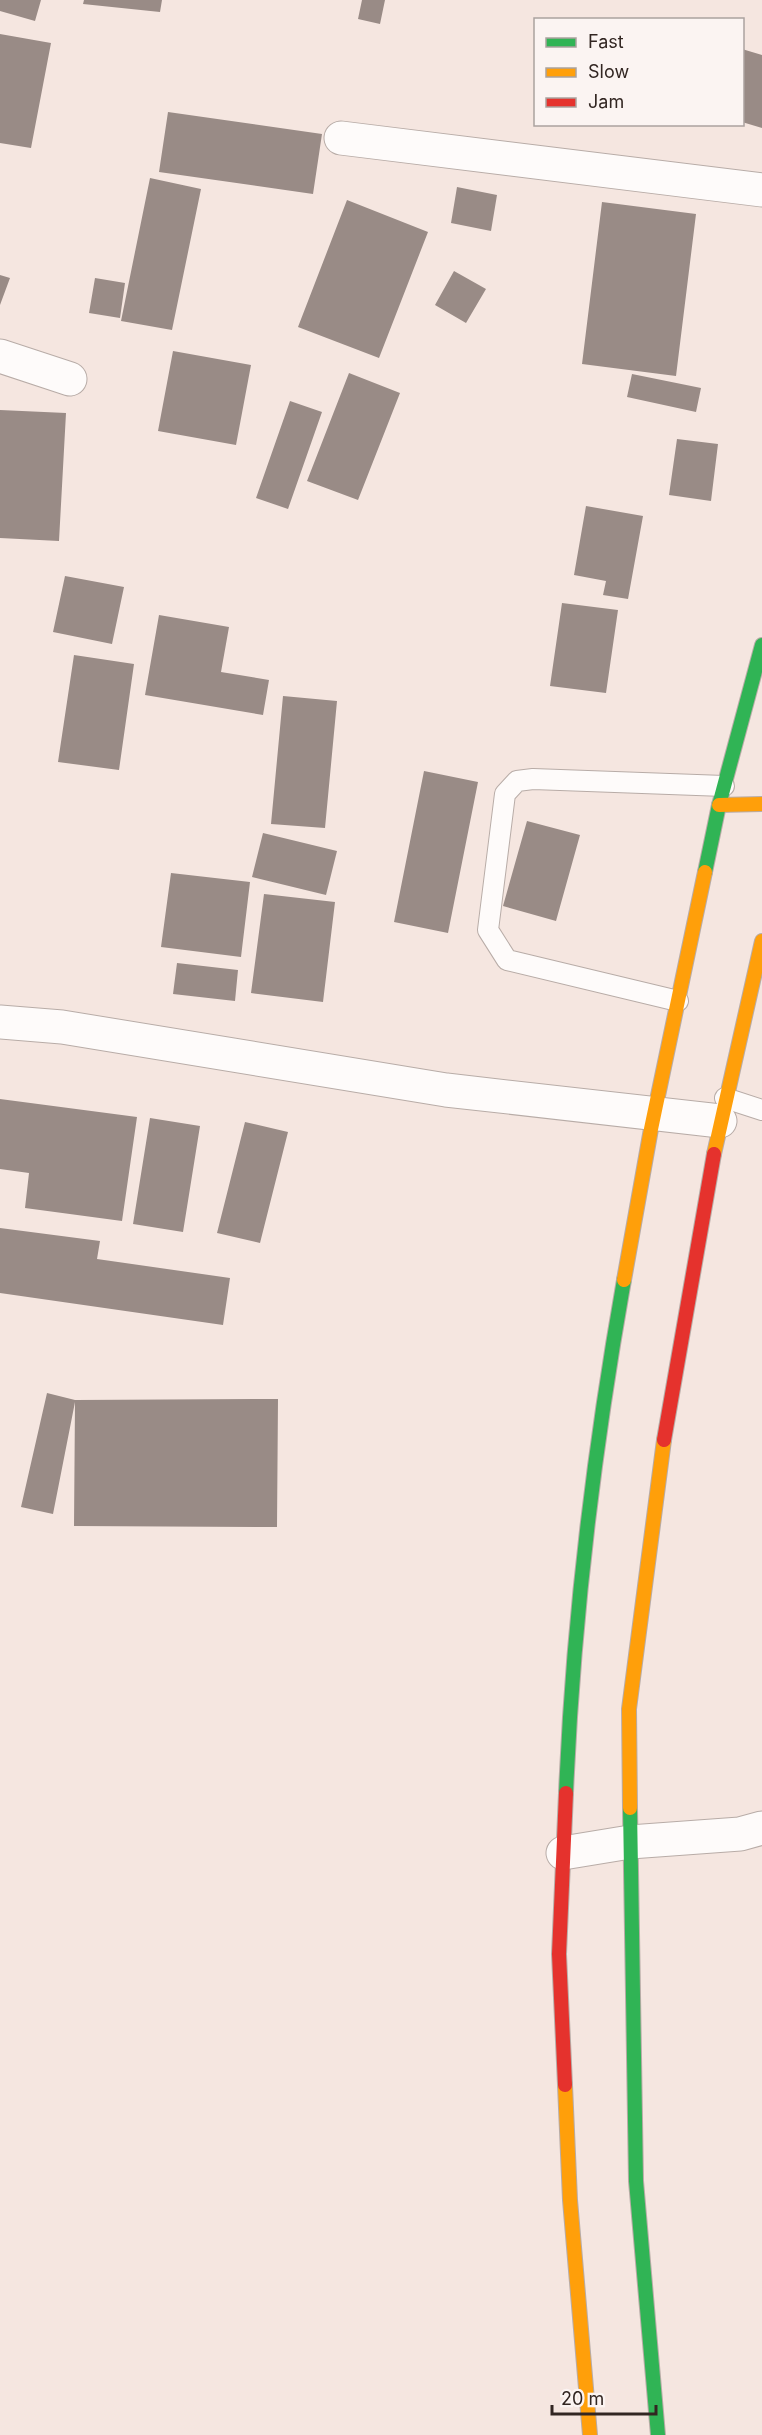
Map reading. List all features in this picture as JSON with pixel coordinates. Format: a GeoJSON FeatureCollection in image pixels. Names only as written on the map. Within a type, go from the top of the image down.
{"type":"FeatureCollection","features":[{"type":"Feature","properties":{"kind":"main road"},"geometry":{"type":"LineString","coordinates":[[590,2435],[569,2189],[559,1954],[569,1712],[600,1416],[678,1001],[722,796],[762,645]]}},
{"type":"Feature","properties":{"kind":"main road"},"geometry":{"type":"LineString","coordinates":[[722,796],[762,804]]}},
{"type":"Feature","properties":{"kind":"main road"},"geometry":{"type":"LineString","coordinates":[[658,2435],[636,2181],[629,1709],[665,1434],[722,1109],[762,941]]}},
{"type":"Feature","properties":{"kind":"street"},"geometry":{"type":"LineString","coordinates":[[341,138],[762,190]]}},
{"type":"Feature","properties":{"kind":"street"},"geometry":{"type":"LineString","coordinates":[[0,356],[70,378]]}},
{"type":"Feature","properties":{"kind":"street"},"geometry":{"type":"LineString","coordinates":[[0,1022],[62,1027],[446,1090],[655,1114],[722,1109]]}},
{"type":"Feature","properties":{"kind":"street"},"geometry":{"type":"LineString","coordinates":[[563,1853],[630,1842],[740,1834],[762,1828]]}},
{"type":"Feature","properties":{"kind":"lane"},"geometry":{"type":"LineString","coordinates":[[678,1001],[507,960],[488,930],[505,794],[517,781],[533,779],[722,796]]}},
{"type":"Feature","properties":{"kind":"lane"},"geometry":{"type":"LineString","coordinates":[[722,1109],[762,1110]]}},
{"type":"Feature","properties":{"kind":"building"},"geometry":{"type":"Polygon","coordinates":[[[0,0],[41,0],[35,21],[0,11],[0,0]]]}},
{"type":"Feature","properties":{"kind":"building"},"geometry":{"type":"Polygon","coordinates":[[[84,0],[162,0],[160,12],[83,4],[84,0]]]}},
{"type":"Feature","properties":{"kind":"building"},"geometry":{"type":"Polygon","coordinates":[[[362,0],[385,0],[380,24],[358,19],[362,0]]]}},
{"type":"Feature","properties":{"kind":"building"},"geometry":{"type":"Polygon","coordinates":[[[0,34],[51,43],[31,148],[0,143],[0,34]]]}},
{"type":"Feature","properties":{"kind":"building"},"geometry":{"type":"Polygon","coordinates":[[[744,50],[762,55],[762,128],[744,123],[744,50]]]}},
{"type":"Feature","properties":{"kind":"building"},"geometry":{"type":"Polygon","coordinates":[[[168,112],[322,134],[313,194],[159,172],[168,112]]]}},
{"type":"Feature","properties":{"kind":"building"},"geometry":{"type":"Polygon","coordinates":[[[150,178],[201,189],[172,330],[121,321],[150,178]]]}},
{"type":"Feature","properties":{"kind":"building"},"geometry":{"type":"Polygon","coordinates":[[[457,187],[497,195],[491,231],[451,223],[457,187]]]}},
{"type":"Feature","properties":{"kind":"building"},"geometry":{"type":"Polygon","coordinates":[[[347,200],[428,232],[379,358],[298,327],[347,200]]]}},
{"type":"Feature","properties":{"kind":"building"},"geometry":{"type":"Polygon","coordinates":[[[602,202],[696,214],[676,376],[582,364],[602,202]]]}},
{"type":"Feature","properties":{"kind":"building"},"geometry":{"type":"Polygon","coordinates":[[[454,271],[486,289],[466,323],[435,305],[454,271]]]}},
{"type":"Feature","properties":{"kind":"building"},"geometry":{"type":"Polygon","coordinates":[[[0,275],[10,278],[0,305],[0,275]]]}},
{"type":"Feature","properties":{"kind":"building"},"geometry":{"type":"Polygon","coordinates":[[[95,278],[125,283],[120,318],[89,313],[95,278]]]}},
{"type":"Feature","properties":{"kind":"building"},"geometry":{"type":"Polygon","coordinates":[[[173,351],[251,365],[236,445],[158,431],[173,351]]]}},
{"type":"Feature","properties":{"kind":"building"},"geometry":{"type":"Polygon","coordinates":[[[349,373],[400,393],[358,500],[307,481],[349,373]]]}},
{"type":"Feature","properties":{"kind":"building"},"geometry":{"type":"Polygon","coordinates":[[[632,374],[701,388],[696,412],[627,397],[632,374]]]}},
{"type":"Feature","properties":{"kind":"building"},"geometry":{"type":"Polygon","coordinates":[[[290,401],[322,412],[288,509],[256,498],[290,401]]]}},
{"type":"Feature","properties":{"kind":"building"},"geometry":{"type":"Polygon","coordinates":[[[0,410],[66,413],[59,541],[0,538],[0,410]]]}},
{"type":"Feature","properties":{"kind":"building"},"geometry":{"type":"Polygon","coordinates":[[[677,439],[718,444],[711,501],[669,495],[677,439]]]}},
{"type":"Feature","properties":{"kind":"building"},"geometry":{"type":"Polygon","coordinates":[[[586,506],[643,516],[628,599],[603,595],[606,581],[574,575],[586,506]]]}},
{"type":"Feature","properties":{"kind":"building"},"geometry":{"type":"Polygon","coordinates":[[[65,576],[124,587],[112,644],[53,632],[65,576]]]}},
{"type":"Feature","properties":{"kind":"building"},"geometry":{"type":"Polygon","coordinates":[[[562,603],[618,610],[606,693],[550,686],[562,603]]]}},
{"type":"Feature","properties":{"kind":"building"},"geometry":{"type":"Polygon","coordinates":[[[159,615],[229,627],[221,672],[269,680],[263,715],[145,695],[159,615]]]}},
{"type":"Feature","properties":{"kind":"building"},"geometry":{"type":"Polygon","coordinates":[[[74,655],[134,664],[119,770],[58,762],[74,655]]]}},
{"type":"Feature","properties":{"kind":"building"},"geometry":{"type":"Polygon","coordinates":[[[283,696],[337,701],[325,828],[271,824],[283,696]]]}},
{"type":"Feature","properties":{"kind":"building"},"geometry":{"type":"Polygon","coordinates":[[[424,771],[478,782],[448,933],[394,922],[424,771]]]}},
{"type":"Feature","properties":{"kind":"building"},"geometry":{"type":"Polygon","coordinates":[[[527,821],[580,835],[556,921],[503,906],[527,821]]]}},
{"type":"Feature","properties":{"kind":"building"},"geometry":{"type":"Polygon","coordinates":[[[263,833],[337,851],[326,895],[252,877],[263,833]]]}},
{"type":"Feature","properties":{"kind":"building"},"geometry":{"type":"Polygon","coordinates":[[[171,873],[250,882],[241,957],[161,947],[171,873]]]}},
{"type":"Feature","properties":{"kind":"building"},"geometry":{"type":"Polygon","coordinates":[[[264,894],[335,902],[323,1002],[251,993],[264,894]]]}},
{"type":"Feature","properties":{"kind":"building"},"geometry":{"type":"Polygon","coordinates":[[[177,963],[238,970],[235,1001],[173,994],[177,963]]]}},
{"type":"Feature","properties":{"kind":"building"},"geometry":{"type":"Polygon","coordinates":[[[0,1099],[137,1117],[122,1221],[25,1208],[29,1173],[0,1169],[0,1099]]]}},
{"type":"Feature","properties":{"kind":"building"},"geometry":{"type":"Polygon","coordinates":[[[150,1118],[200,1126],[183,1232],[133,1224],[150,1118]]]}},
{"type":"Feature","properties":{"kind":"building"},"geometry":{"type":"Polygon","coordinates":[[[245,1122],[288,1132],[260,1243],[217,1233],[245,1122]]]}},
{"type":"Feature","properties":{"kind":"building"},"geometry":{"type":"Polygon","coordinates":[[[0,1228],[100,1241],[97,1259],[230,1278],[223,1325],[0,1293],[0,1228]]]}},
{"type":"Feature","properties":{"kind":"building"},"geometry":{"type":"Polygon","coordinates":[[[47,1393],[75,1400],[278,1399],[277,1527],[74,1526],[75,1402],[53,1514],[21,1507],[47,1393]]]}},
{"type":"Feature","properties":{"kind":"traffic: fast"},"geometry":{"type":"LineString","coordinates":[[705,872],[719,805],[762,645]]}},
{"type":"Feature","properties":{"kind":"traffic: fast"},"geometry":{"type":"LineString","coordinates":[[566,1793],[574,1664],[586,1535],[603,1407],[624,1280]]}},
{"type":"Feature","properties":{"kind":"traffic: fast"},"geometry":{"type":"LineString","coordinates":[[630,1808],[636,2181],[658,2435]]}},
{"type":"Feature","properties":{"kind":"traffic: slow"},"geometry":{"type":"LineString","coordinates":[[719,805],[762,804]]}},
{"type":"Feature","properties":{"kind":"traffic: slow"},"geometry":{"type":"LineString","coordinates":[[624,1280],[651,1129],[705,872]]}},
{"type":"Feature","properties":{"kind":"traffic: slow"},"geometry":{"type":"LineString","coordinates":[[714,1154],[762,941]]}},
{"type":"Feature","properties":{"kind":"traffic: slow"},"geometry":{"type":"LineString","coordinates":[[630,1808],[629,1709],[664,1440]]}},
{"type":"Feature","properties":{"kind":"traffic: slow"},"geometry":{"type":"LineString","coordinates":[[565,2085],[570,2200],[590,2435]]}},
{"type":"Feature","properties":{"kind":"traffic: jam"},"geometry":{"type":"LineString","coordinates":[[664,1440],[714,1154]]}},
{"type":"Feature","properties":{"kind":"traffic: jam"},"geometry":{"type":"LineString","coordinates":[[565,2085],[559,1954],[566,1793]]}}]}
